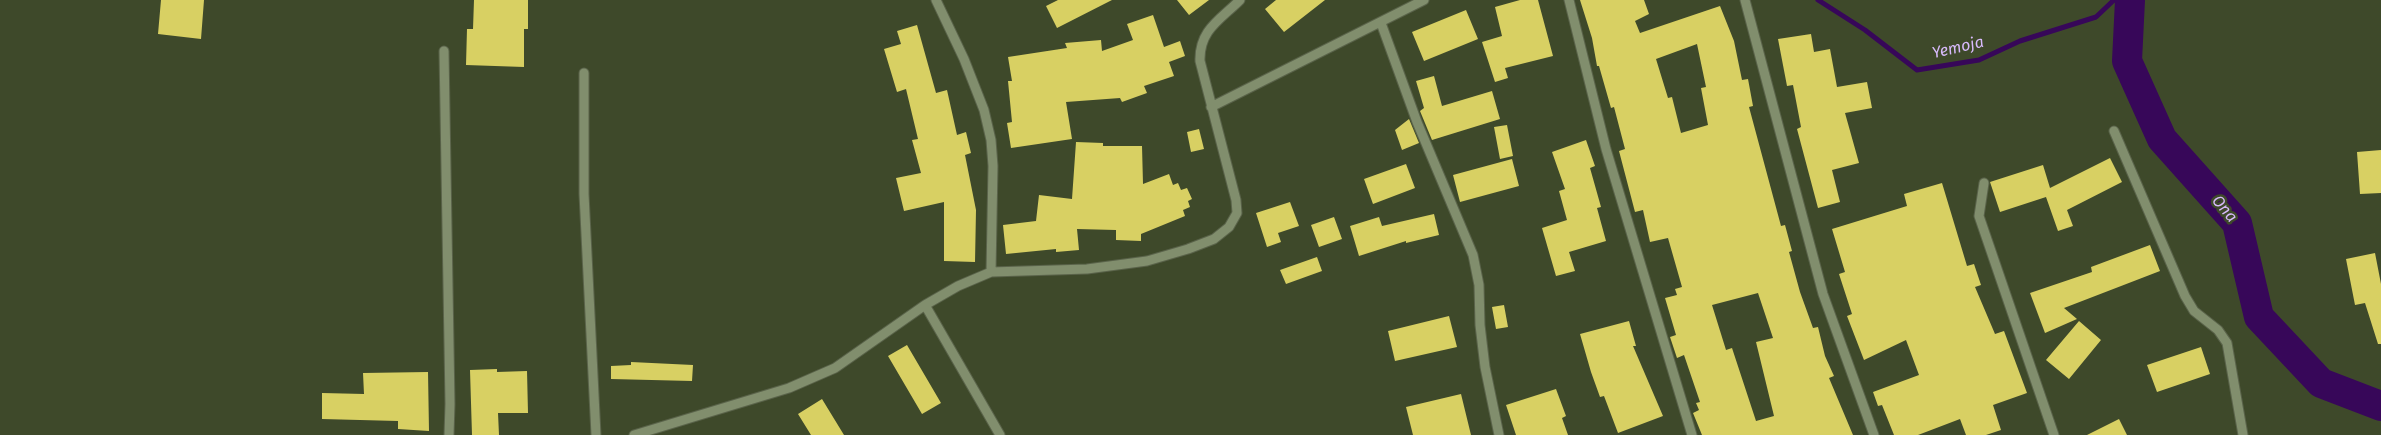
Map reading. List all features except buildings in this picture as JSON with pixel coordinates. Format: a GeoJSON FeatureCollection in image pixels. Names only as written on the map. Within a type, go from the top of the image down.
{"type":"FeatureCollection","features":[{"type":"Feature","properties":{"kind":"street"},"geometry":{"type":"LineString","coordinates":[[936,0],[964,59],[984,110],[991,140],[993,166],[991,272]]}},
{"type":"Feature","properties":{"kind":"street"},"geometry":{"type":"LineString","coordinates":[[634,435],[789,388],[835,368],[925,305],[958,286],[991,272],[1087,269],[1147,261],[1214,239],[1229,228],[1237,213],[1236,200],[1200,61],[1200,46],[1202,39],[1218,20],[1240,0]]}},
{"type":"Feature","properties":{"kind":"street"},"geometry":{"type":"LineString","coordinates":[[1211,107],[1424,0]]}},
{"type":"Feature","properties":{"kind":"street"},"geometry":{"type":"LineString","coordinates":[[1569,0],[1606,149],[1692,435]]}},
{"type":"Feature","properties":{"kind":"street"},"geometry":{"type":"LineString","coordinates":[[1745,0],[1823,294],[1874,435]]}},
{"type":"Feature","properties":{"kind":"street"},"geometry":{"type":"LineString","coordinates":[[1381,23],[1417,122],[1473,255],[1479,285],[1480,324],[1485,368],[1499,435]]}},
{"type":"Feature","properties":{"kind":"street"},"geometry":{"type":"LineString","coordinates":[[444,52],[449,435]]}},
{"type":"Feature","properties":{"kind":"street"},"geometry":{"type":"LineString","coordinates":[[584,73],[584,194],[596,435]]}},
{"type":"Feature","properties":{"kind":"street"},"geometry":{"type":"LineString","coordinates":[[2114,131],[2185,296],[2194,311],[2218,330],[2227,344],[2243,435]]}},
{"type":"Feature","properties":{"kind":"street"},"geometry":{"type":"LineString","coordinates":[[1984,183],[1979,216],[2054,435]]}},
{"type":"Feature","properties":{"kind":"street"},"geometry":{"type":"LineString","coordinates":[[925,305],[1000,435]]}},
{"type":"Feature","properties":{"kind":"waterway","name":"Yemoja"},"geometry":{"type":"LineString","coordinates":[[1818,0],[1865,30],[1917,70],[1979,60],[2020,41],[2096,17],[2114,0]]}},
{"type":"Feature","properties":{"kind":"waterway","name":"Ona"},"geometry":{"type":"LineString","coordinates":[[2130,0],[2127,61],[2162,139],[2237,223],[2259,317],[2321,383],[2381,406]]}}]}
